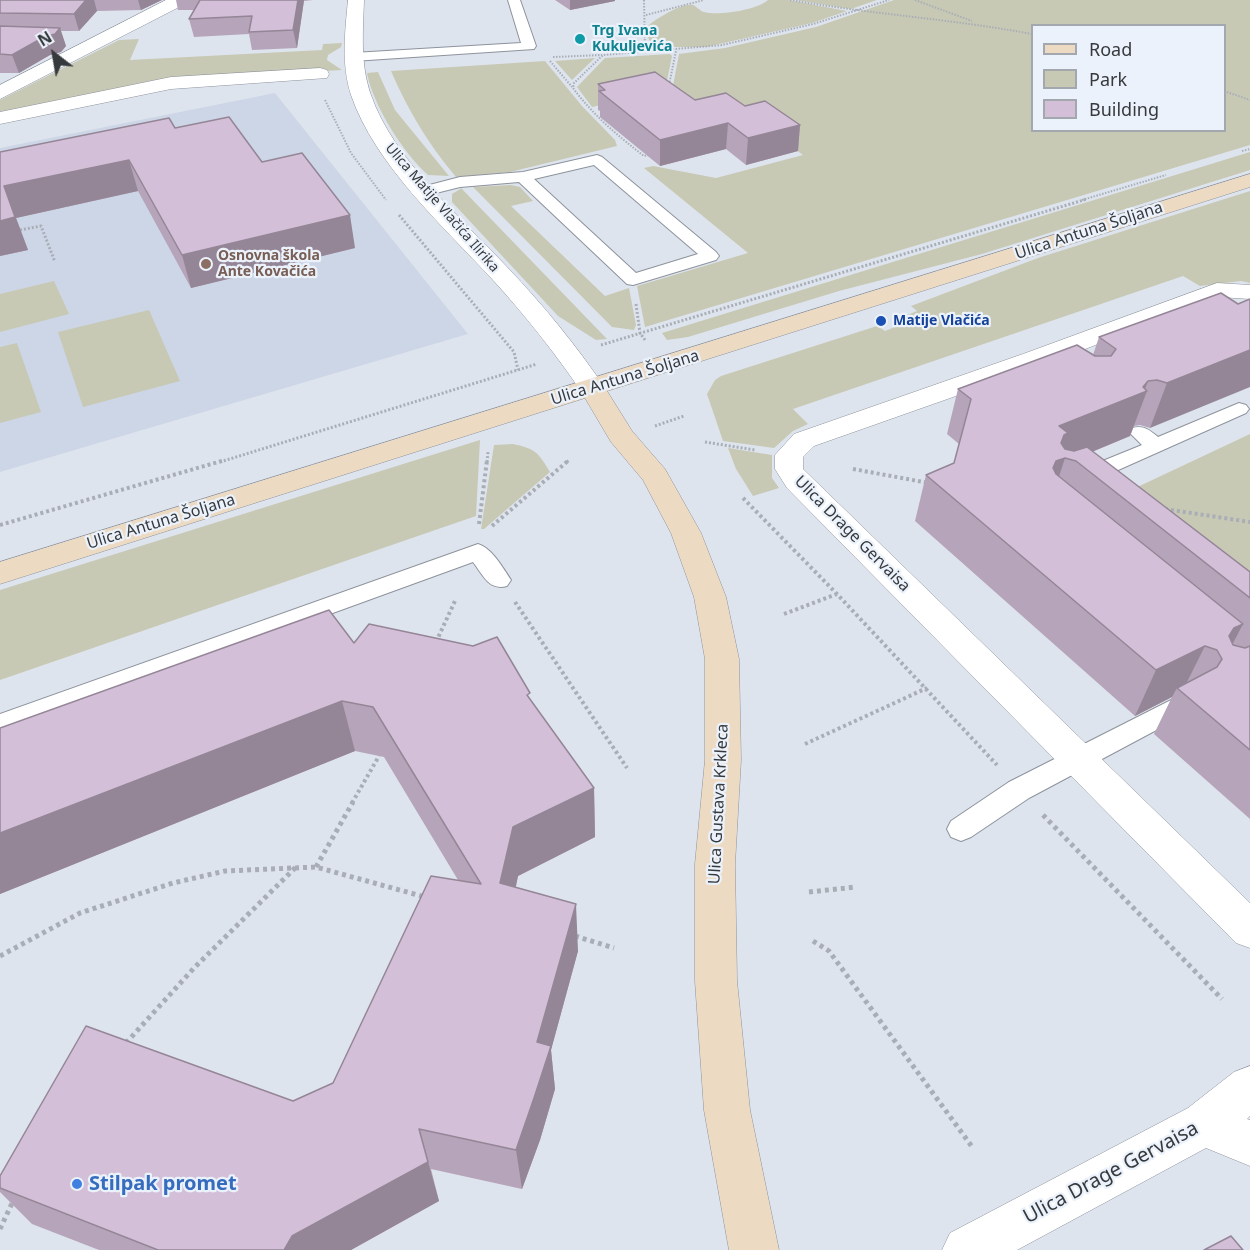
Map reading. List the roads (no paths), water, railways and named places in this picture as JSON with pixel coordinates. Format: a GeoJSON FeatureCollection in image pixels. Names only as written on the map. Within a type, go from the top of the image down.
{"type":"FeatureCollection","features":[{"type":"Feature","properties":{"kind":"street"},"geometry":{"type":"LineString","coordinates":[[0,93],[179,0]]}},
{"type":"Feature","properties":{"kind":"street","name":"Ulica Matije Vlačića Ilirika"},"geometry":{"type":"LineString","coordinates":[[356,0],[353,57],[360,94],[366,110],[391,152],[571,355],[592,388]]}},
{"type":"Feature","properties":{"kind":"street"},"geometry":{"type":"LineString","coordinates":[[69,38],[106,39]]}},
{"type":"Feature","properties":{"kind":"street"},"geometry":{"type":"LineString","coordinates":[[0,118],[171,83],[320,74]]}},
{"type":"Feature","properties":{"kind":"street","name":"Ulica Antuna Šoljana"},"geometry":{"type":"LineString","coordinates":[[0,573],[1250,180]]}},
{"type":"Feature","properties":{"kind":"street","name":"Ulica Drage Gervaisa"},"geometry":{"type":"LineString","coordinates":[[1250,292],[1218,290],[1041,365],[804,440],[789,455],[789,469],[797,481],[1250,930]]}},
{"type":"Feature","properties":{"kind":"street","name":"Ulica Gustava Krkleca"},"geometry":{"type":"LineString","coordinates":[[592,388],[621,436],[655,476],[686,533],[710,597],[722,659],[723,760],[715,864],[716,981],[727,1110],[754,1250]]}},
{"type":"Feature","properties":{"kind":"street","name":"Ulica Drage Gervaisa"},"geometry":{"type":"LineString","coordinates":[[967,1250],[1204,1124],[1250,1088]]}},
{"type":"Feature","properties":{"kind":"street"},"geometry":{"type":"LineString","coordinates":[[1204,1124],[1250,1143]]}},
{"type":"Feature","properties":{"kind":"lane"},"geometry":{"type":"LineString","coordinates":[[353,57],[529,46],[514,0]]}},
{"type":"Feature","properties":{"kind":"lane"},"geometry":{"type":"LineString","coordinates":[[424,191],[460,182],[523,177],[597,160],[710,256],[633,280],[523,177]]}},
{"type":"Feature","properties":{"kind":"lane"},"geometry":{"type":"LineString","coordinates":[[1059,487],[1239,409]]}},
{"type":"Feature","properties":{"kind":"lane"},"geometry":{"type":"LineString","coordinates":[[1139,432],[1156,446]]}},
{"type":"Feature","properties":{"kind":"lane"},"geometry":{"type":"LineString","coordinates":[[0,724],[477,546],[499,580]]}},
{"type":"Feature","properties":{"kind":"lane"},"geometry":{"type":"LineString","coordinates":[[961,829],[1019,790],[1077,757],[1183,704]]}},
{"type":"Feature","properties":{"kind":"place","name":"Trg Ivana Kukuljevića"},"geometry":{"type":"Point","coordinates":[580,39]}},
{"type":"Feature","properties":{"kind":"place","name":"Osnovna škola Ante Kovačića"},"geometry":{"type":"Point","coordinates":[206,264]}},
{"type":"Feature","properties":{"kind":"place","name":"Matije Vlačića"},"geometry":{"type":"Point","coordinates":[881,321]}},
{"type":"Feature","properties":{"kind":"place","name":"Stilpak promet"},"geometry":{"type":"Point","coordinates":[77,1184]}}]}
